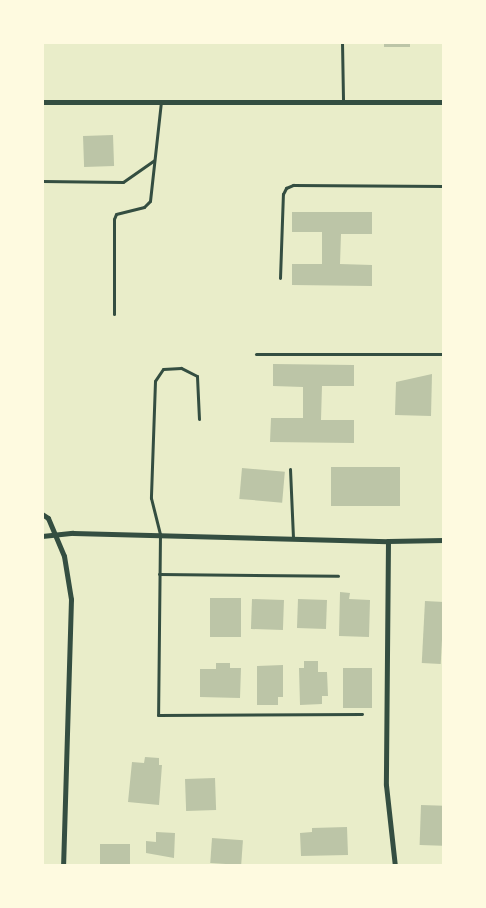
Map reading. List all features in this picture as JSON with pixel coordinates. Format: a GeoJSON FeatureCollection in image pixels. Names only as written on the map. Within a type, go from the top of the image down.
{"type":"FeatureCollection","features":[{"type":"Feature","properties":{"kind":"street"},"geometry":{"type":"LineString","coordinates":[[42,102],[444,102]]}},
{"type":"Feature","properties":{"kind":"street"},"geometry":{"type":"LineString","coordinates":[[42,514],[55,534],[68,570],[71,599],[63,866]]}},
{"type":"Feature","properties":{"kind":"street"},"geometry":{"type":"LineString","coordinates":[[42,536],[55,534],[160,534],[388,541],[444,540]]}},
{"type":"Feature","properties":{"kind":"street"},"geometry":{"type":"LineString","coordinates":[[388,541],[386,785],[395,866]]}},
{"type":"Feature","properties":{"kind":"lane"},"geometry":{"type":"LineString","coordinates":[[342,42],[343,102]]}},
{"type":"Feature","properties":{"kind":"lane"},"geometry":{"type":"LineString","coordinates":[[114,314],[114,219],[116,214],[144,207],[150,201],[161,102]]}},
{"type":"Feature","properties":{"kind":"lane"},"geometry":{"type":"LineString","coordinates":[[42,181],[123,182],[155,160]]}},
{"type":"Feature","properties":{"kind":"lane"},"geometry":{"type":"LineString","coordinates":[[280,278],[283,194],[286,188],[293,186],[444,186]]}},
{"type":"Feature","properties":{"kind":"lane"},"geometry":{"type":"LineString","coordinates":[[256,354],[444,354]]}},
{"type":"Feature","properties":{"kind":"lane"},"geometry":{"type":"LineString","coordinates":[[199,419],[197,376],[181,368],[163,369],[155,381],[151,498],[160,534],[158,715],[362,714]]}},
{"type":"Feature","properties":{"kind":"lane"},"geometry":{"type":"LineString","coordinates":[[290,469],[293,538]]}},
{"type":"Feature","properties":{"kind":"lane"},"geometry":{"type":"LineString","coordinates":[[159,574],[338,576]]}},
{"type":"Feature","properties":{"kind":"building"},"geometry":{"type":"Polygon","coordinates":[[[384,42],[410,42],[410,47],[384,47],[384,42]]]}},
{"type":"Feature","properties":{"kind":"building"},"geometry":{"type":"Polygon","coordinates":[[[113,135],[114,166],[84,167],[83,136],[113,135]]]}},
{"type":"Feature","properties":{"kind":"building"},"geometry":{"type":"Polygon","coordinates":[[[292,212],[372,212],[372,234],[341,234],[340,264],[372,265],[372,286],[292,285],[292,264],[322,264],[322,232],[292,232],[292,212]]]}},
{"type":"Feature","properties":{"kind":"building"},"geometry":{"type":"Polygon","coordinates":[[[273,364],[354,365],[354,386],[322,386],[321,420],[354,420],[354,443],[270,442],[271,418],[303,418],[303,387],[273,386],[273,364]]]}},
{"type":"Feature","properties":{"kind":"building"},"geometry":{"type":"Polygon","coordinates":[[[432,374],[431,416],[395,415],[396,382],[432,374]]]}},
{"type":"Feature","properties":{"kind":"building"},"geometry":{"type":"Polygon","coordinates":[[[331,467],[400,467],[400,506],[331,506],[331,467]]]}},
{"type":"Feature","properties":{"kind":"building"},"geometry":{"type":"Polygon","coordinates":[[[242,468],[285,472],[282,503],[239,499],[242,468]]]}},
{"type":"Feature","properties":{"kind":"building"},"geometry":{"type":"Polygon","coordinates":[[[340,592],[350,593],[349,599],[370,600],[369,637],[339,636],[340,592]]]}},
{"type":"Feature","properties":{"kind":"building"},"geometry":{"type":"Polygon","coordinates":[[[210,598],[241,598],[241,637],[210,637],[210,598]]]}},
{"type":"Feature","properties":{"kind":"building"},"geometry":{"type":"Polygon","coordinates":[[[252,599],[284,600],[283,630],[251,629],[252,599]]]}},
{"type":"Feature","properties":{"kind":"building"},"geometry":{"type":"Polygon","coordinates":[[[298,599],[327,600],[326,629],[297,628],[298,599]]]}},
{"type":"Feature","properties":{"kind":"building"},"geometry":{"type":"Polygon","coordinates":[[[425,601],[444,602],[441,664],[422,663],[425,601]]]}},
{"type":"Feature","properties":{"kind":"building"},"geometry":{"type":"Polygon","coordinates":[[[304,661],[318,661],[318,672],[327,672],[328,696],[322,696],[322,704],[300,705],[299,668],[304,668],[304,661]]]}},
{"type":"Feature","properties":{"kind":"building"},"geometry":{"type":"Polygon","coordinates":[[[216,663],[230,663],[230,668],[241,668],[240,698],[200,697],[200,669],[216,669],[216,663]]]}},
{"type":"Feature","properties":{"kind":"building"},"geometry":{"type":"Polygon","coordinates":[[[283,665],[283,697],[278,697],[278,705],[257,705],[257,666],[283,665]]]}},
{"type":"Feature","properties":{"kind":"building"},"geometry":{"type":"Polygon","coordinates":[[[343,668],[372,668],[372,708],[343,708],[343,668]]]}},
{"type":"Feature","properties":{"kind":"building"},"geometry":{"type":"Polygon","coordinates":[[[145,757],[159,758],[159,765],[162,765],[159,805],[128,802],[132,762],[144,763],[145,757]]]}},
{"type":"Feature","properties":{"kind":"building"},"geometry":{"type":"Polygon","coordinates":[[[215,778],[216,810],[186,811],[185,779],[215,778]]]}},
{"type":"Feature","properties":{"kind":"building"},"geometry":{"type":"Polygon","coordinates":[[[421,805],[444,806],[443,846],[420,845],[421,805]]]}},
{"type":"Feature","properties":{"kind":"building"},"geometry":{"type":"Polygon","coordinates":[[[347,827],[348,855],[301,856],[300,833],[312,832],[312,828],[347,827]]]}},
{"type":"Feature","properties":{"kind":"building"},"geometry":{"type":"Polygon","coordinates":[[[156,832],[175,833],[174,858],[146,853],[146,841],[156,842],[156,832]]]}},
{"type":"Feature","properties":{"kind":"building"},"geometry":{"type":"Polygon","coordinates":[[[212,838],[243,840],[241,865],[210,863],[212,838]]]}},
{"type":"Feature","properties":{"kind":"building"},"geometry":{"type":"Polygon","coordinates":[[[100,844],[130,844],[130,866],[100,866],[100,844]]]}}]}
